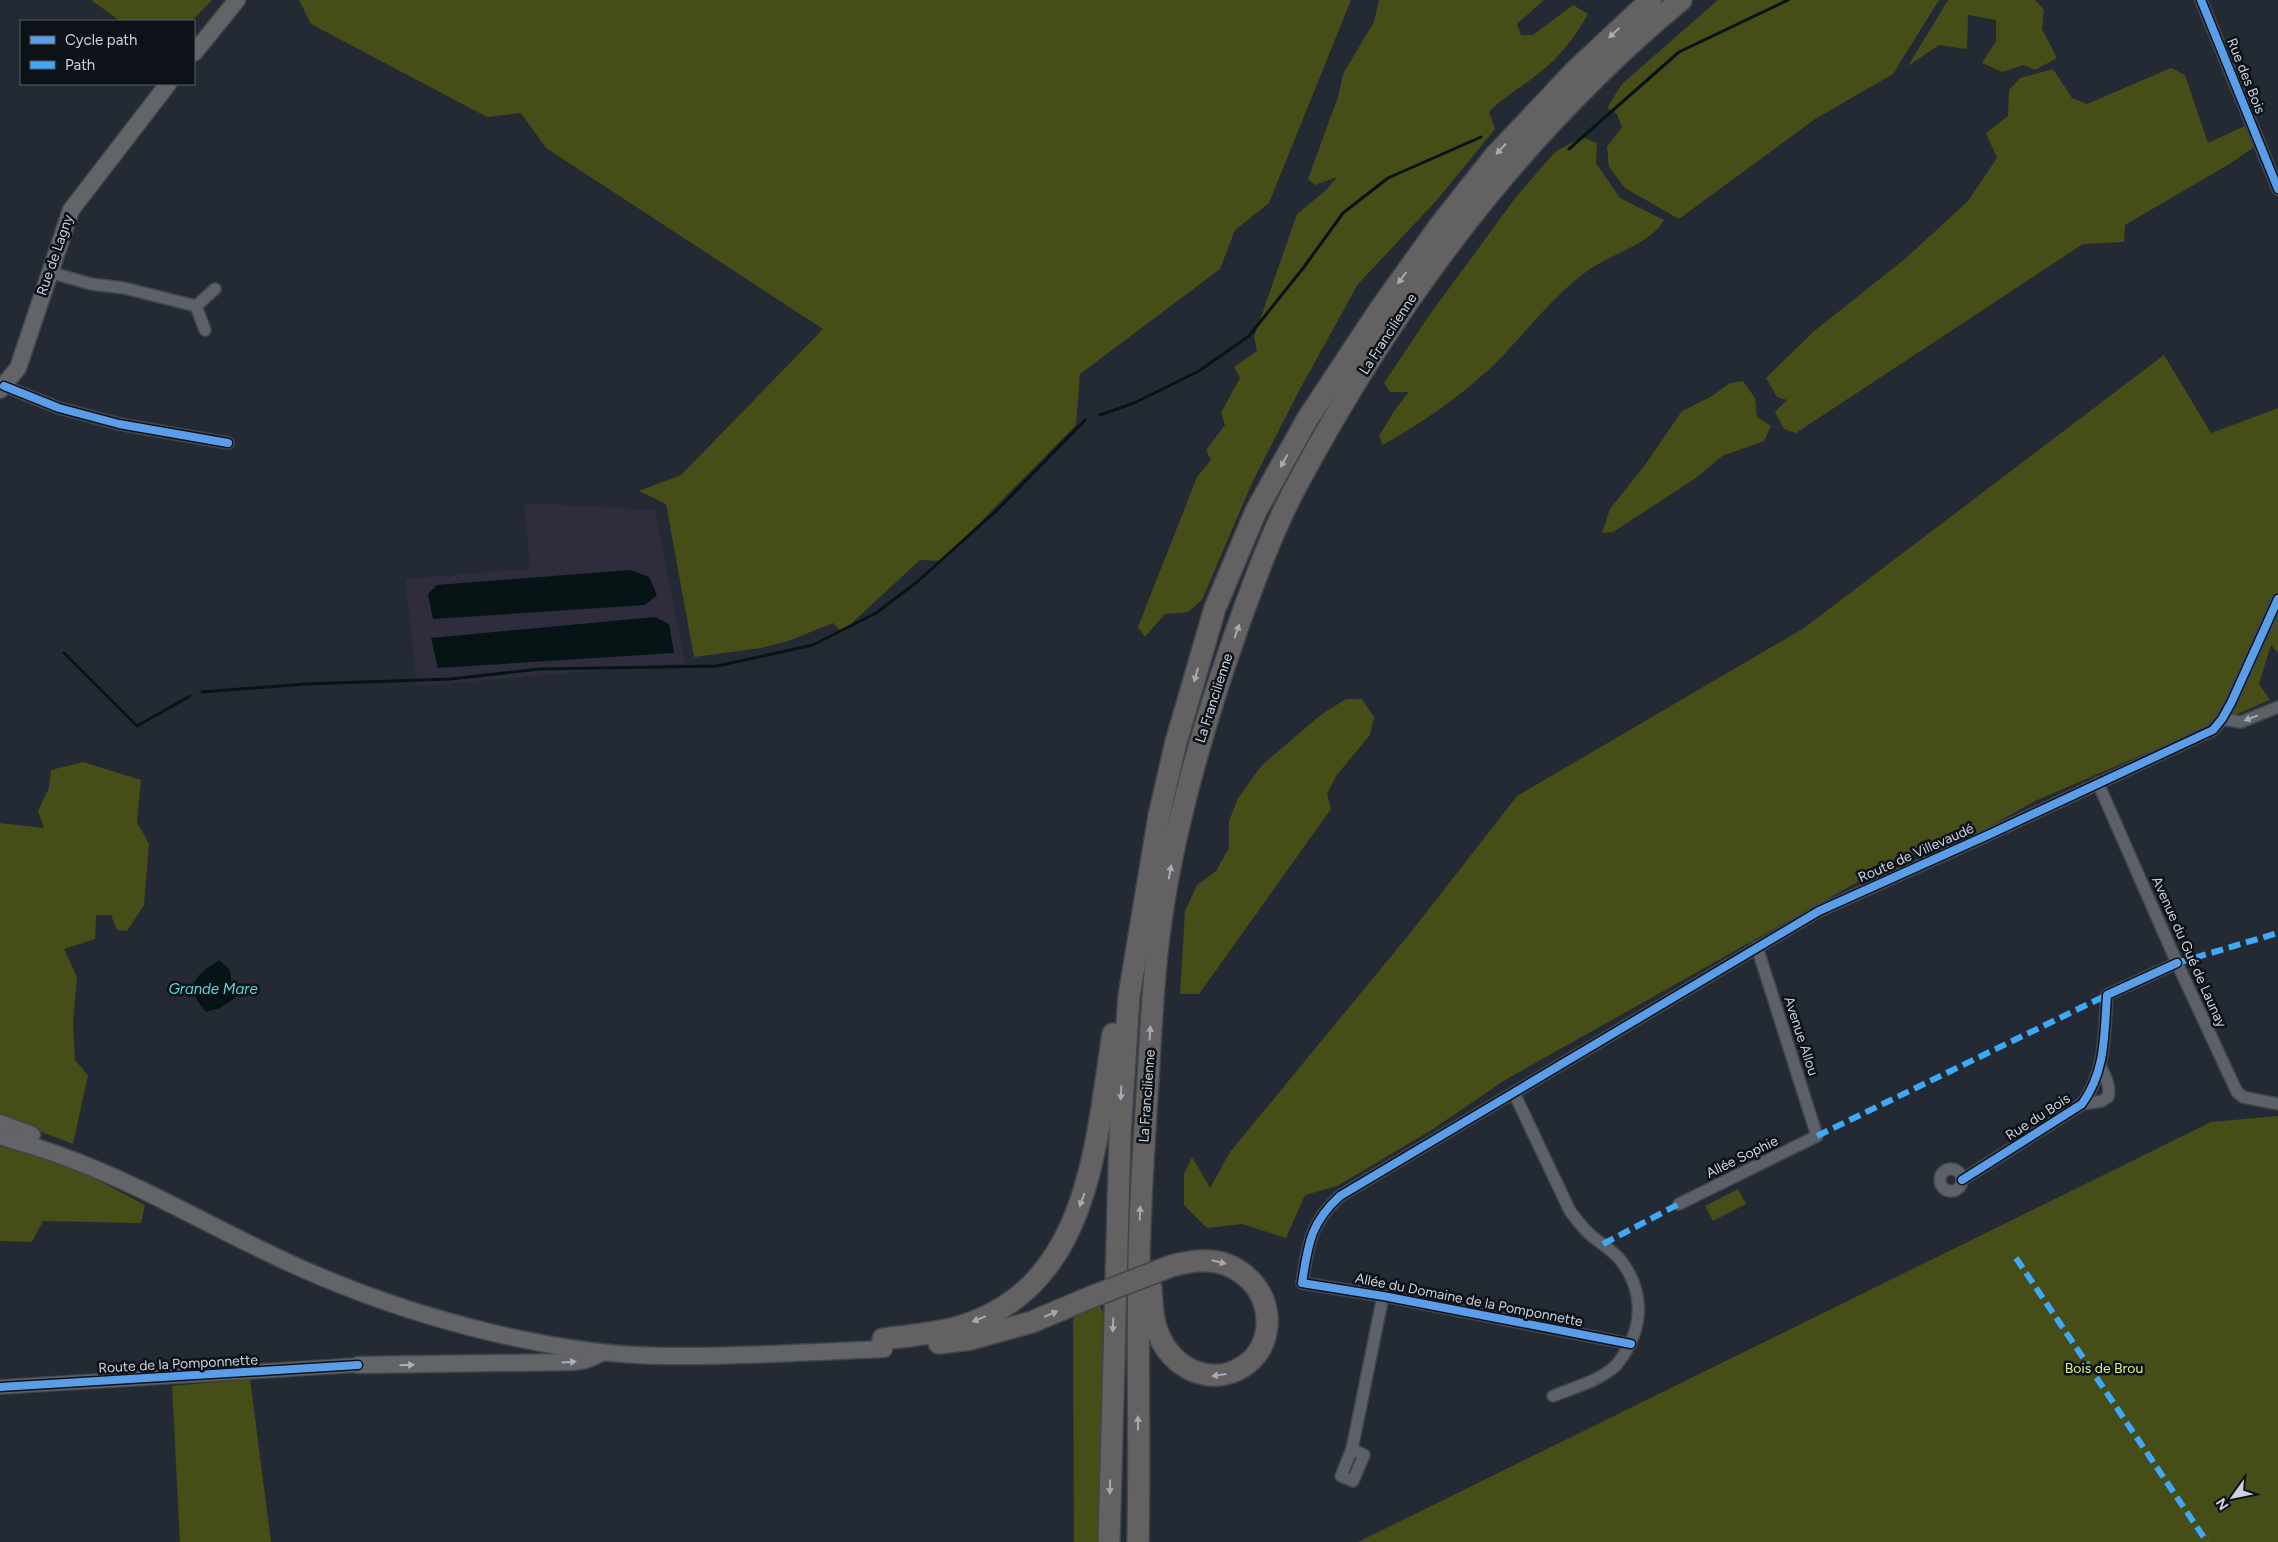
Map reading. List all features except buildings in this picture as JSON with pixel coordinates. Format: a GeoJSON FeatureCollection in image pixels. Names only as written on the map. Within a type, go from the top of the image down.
{"type":"FeatureCollection","features":[{"type":"Feature","properties":{"kind":"highway","name":"La Francilienne"},"geometry":{"type":"LineString","coordinates":[[1109,1542],[1112,1352],[1122,1081],[1129,996],[1158,816],[1176,742],[1215,608],[1256,511],[1308,418],[1378,312],[1456,202],[1494,157],[1574,71],[1650,0]]}},
{"type":"Feature","properties":{"kind":"highway","name":"La Francilienne"},"geometry":{"type":"LineString","coordinates":[[1138,1542],[1138,1261],[1151,1026],[1160,927],[1176,836],[1193,766],[1222,672],[1255,580],[1298,482],[1390,330],[1455,236],[1542,134],[1587,85],[1681,0]]}},
{"type":"Feature","properties":{"kind":"highway"},"geometry":{"type":"LineString","coordinates":[[884,1344],[956,1328],[997,1310],[1033,1284],[1058,1251],[1071,1229],[1084,1195],[1094,1153],[1122,973],[1134,957]]}},
{"type":"Feature","properties":{"kind":"highway"},"geometry":{"type":"LineString","coordinates":[[884,1344],[971,1339],[1002,1331],[1032,1322],[1091,1297],[1172,1266],[1193,1260],[1218,1261],[1243,1273],[1260,1292],[1266,1310],[1267,1330],[1259,1351],[1244,1367],[1223,1375],[1208,1376],[1181,1366],[1171,1356],[1158,1333],[1153,1316],[1151,1283],[1138,1261]]}},
{"type":"Feature","properties":{"kind":"main road"},"geometry":{"type":"LineString","coordinates":[[195,52],[237,0]]}},
{"type":"Feature","properties":{"kind":"main road","name":"Rue de Lagny"},"geometry":{"type":"LineString","coordinates":[[2,388],[18,368],[71,210],[81,194],[167,85]]}},
{"type":"Feature","properties":{"kind":"main road"},"geometry":{"type":"LineString","coordinates":[[0,1123],[69,1149],[125,1183]]}},
{"type":"Feature","properties":{"kind":"main road"},"geometry":{"type":"LineString","coordinates":[[0,1136],[63,1156],[125,1183],[318,1276],[391,1303],[540,1343],[604,1352],[660,1356],[750,1355],[884,1344]]}},
{"type":"Feature","properties":{"kind":"main road"},"geometry":{"type":"LineString","coordinates":[[496,1332],[606,1344],[662,1347],[884,1344]]}},
{"type":"Feature","properties":{"kind":"main road"},"geometry":{"type":"LineString","coordinates":[[358,1366],[572,1362],[586,1360],[604,1352]]}},
{"type":"Feature","properties":{"kind":"street","name":"Rue des Bois"},"geometry":{"type":"LineString","coordinates":[[2201,0],[2278,189]]}},
{"type":"Feature","properties":{"kind":"street"},"geometry":{"type":"LineString","coordinates":[[49,272],[91,284],[124,288],[196,306]]}},
{"type":"Feature","properties":{"kind":"street"},"geometry":{"type":"LineString","coordinates":[[196,306],[215,289]]}},
{"type":"Feature","properties":{"kind":"street"},"geometry":{"type":"LineString","coordinates":[[196,306],[204,330]]}},
{"type":"Feature","properties":{"kind":"street"},"geometry":{"type":"LineString","coordinates":[[2,388],[58,408],[119,424],[228,443]]}},
{"type":"Feature","properties":{"kind":"street","name":"Route de Villevaudé"},"geometry":{"type":"LineString","coordinates":[[1302,1283],[1308,1242],[1316,1224],[1326,1209],[1340,1196],[1819,911],[2213,730],[2222,719],[2278,599]]}},
{"type":"Feature","properties":{"kind":"street"},"geometry":{"type":"LineString","coordinates":[[2222,719],[2241,722],[2278,707]]}},
{"type":"Feature","properties":{"kind":"street","name":"Avenue du Gué de Launay"},"geometry":{"type":"LineString","coordinates":[[2098,783],[2177,963],[2237,1092],[2243,1098],[2278,1104]]}},
{"type":"Feature","properties":{"kind":"street","name":"Avenue Allou"},"geometry":{"type":"LineString","coordinates":[[1757,947],[1818,1136]]}},
{"type":"Feature","properties":{"kind":"street","name":"Rue du Bois"},"geometry":{"type":"LineString","coordinates":[[1962,1180],[2082,1104],[2093,1090],[2101,1067],[2107,995],[2177,963]]}},
{"type":"Feature","properties":{"kind":"street","name":"Rue du Bois"},"geometry":{"type":"LineString","coordinates":[[2082,1104],[2108,1097],[2110,1091],[2101,1067]]}},
{"type":"Feature","properties":{"kind":"street"},"geometry":{"type":"LineString","coordinates":[[1514,1093],[1570,1211],[1593,1237],[1616,1255],[1632,1280],[1638,1296],[1639,1312],[1631,1344],[1615,1368],[1601,1377],[1553,1396]]}},
{"type":"Feature","properties":{"kind":"street","name":"Allée Sophie"},"geometry":{"type":"LineString","coordinates":[[1679,1204],[1818,1136]]}},
{"type":"Feature","properties":{"kind":"street","name":"Allée du Domaine de la Pomponnette"},"geometry":{"type":"LineString","coordinates":[[1302,1283],[1383,1296],[1631,1344]]}},
{"type":"Feature","properties":{"kind":"street","name":"Allée du Domaine de la Pomponnette"},"geometry":{"type":"LineString","coordinates":[[1352,1449],[1383,1296]]}},
{"type":"Feature","properties":{"kind":"street","name":"Route de la Pomponnette"},"geometry":{"type":"LineString","coordinates":[[0,1387],[358,1366]]}},
{"type":"Feature","properties":{"kind":"shaded area"},"geometry":{"type":"Polygon","coordinates":[[[524,503],[655,510],[685,663],[417,686],[405,579],[530,569],[524,503]]]}},
{"type":"Feature","properties":{"kind":"green space"},"geometry":{"type":"Polygon","coordinates":[[[91,0],[212,0],[193,20],[119,20],[91,0]]]}},
{"type":"Feature","properties":{"kind":"green space"},"geometry":{"type":"Polygon","coordinates":[[[299,0],[1351,0],[1269,203],[1235,230],[1220,269],[1080,374],[1076,425],[942,561],[920,560],[842,632],[833,623],[788,641],[761,648],[694,657],[666,504],[639,491],[681,475],[823,329],[546,148],[521,113],[487,117],[311,24],[299,0]]]}},
{"type":"Feature","properties":{"kind":"green space"},"geometry":{"type":"Polygon","coordinates":[[[1379,0],[1544,0],[1517,24],[1521,35],[1533,35],[1573,5],[1588,14],[1578,31],[1553,61],[1489,112],[1495,129],[1437,200],[1358,284],[1300,389],[1252,483],[1202,600],[1188,612],[1165,614],[1145,637],[1138,627],[1197,477],[1211,460],[1206,450],[1225,425],[1221,413],[1240,378],[1234,367],[1257,351],[1254,337],[1297,214],[1326,190],[1337,177],[1315,185],[1308,179],[1338,97],[1343,74],[1374,22],[1379,0]]]}},
{"type":"Feature","properties":{"kind":"green space"},"geometry":{"type":"Polygon","coordinates":[[[1718,0],[1939,0],[1893,74],[1815,119],[1679,219],[1625,188],[1609,167],[1607,147],[1622,127],[1617,114],[1607,108],[1622,84],[1718,0]]]}},
{"type":"Feature","properties":{"kind":"green space"},"geometry":{"type":"Polygon","coordinates":[[[1948,0],[2035,0],[2044,10],[2042,29],[2057,58],[2035,70],[2024,65],[2002,72],[1982,63],[1996,41],[1996,20],[1968,15],[1967,49],[1939,45],[1908,66],[1948,0]]]}},
{"type":"Feature","properties":{"kind":"green space"},"geometry":{"type":"Polygon","coordinates":[[[2171,68],[2185,75],[2208,143],[2251,123],[2260,143],[2231,163],[2125,225],[2124,242],[2083,244],[1796,433],[1784,429],[1775,412],[1787,400],[1777,397],[1766,378],[1813,332],[1906,258],[1968,201],[1997,158],[1986,133],[2008,116],[2009,90],[2020,78],[2053,69],[2072,98],[2087,104],[2171,68]]]}},
{"type":"Feature","properties":{"kind":"green space"},"geometry":{"type":"Polygon","coordinates":[[[1582,137],[1597,143],[1596,163],[1620,198],[1664,220],[1649,236],[1630,248],[1599,263],[1575,280],[1485,373],[1461,394],[1383,445],[1379,436],[1396,408],[1409,392],[1390,392],[1384,383],[1428,317],[1516,197],[1555,152],[1582,137]]]}},
{"type":"Feature","properties":{"kind":"green space"},"geometry":{"type":"Polygon","coordinates":[[[2164,355],[2211,433],[2278,408],[2278,653],[2271,645],[2259,684],[2270,700],[2035,801],[1980,832],[1895,861],[1505,1080],[1430,1131],[1337,1186],[1305,1195],[1286,1238],[1242,1224],[1207,1228],[1184,1205],[1184,1174],[1192,1157],[1210,1188],[1230,1152],[1411,932],[1517,796],[1804,628],[2164,355]]]}},
{"type":"Feature","properties":{"kind":"green space"},"geometry":{"type":"Polygon","coordinates":[[[1743,381],[1755,398],[1757,417],[1771,426],[1764,441],[1722,456],[1696,478],[1613,532],[1602,533],[1610,509],[1645,465],[1682,411],[1712,396],[1730,383],[1743,381]]]}},
{"type":"Feature","properties":{"kind":"green space"},"geometry":{"type":"Polygon","coordinates":[[[1346,699],[1362,699],[1374,717],[1370,735],[1336,776],[1327,794],[1331,809],[1199,994],[1180,994],[1185,911],[1197,885],[1216,871],[1229,848],[1229,821],[1238,798],[1262,765],[1322,714],[1346,699]]]}},
{"type":"Feature","properties":{"kind":"green space"},"geometry":{"type":"Polygon","coordinates":[[[83,762],[141,780],[137,822],[149,844],[144,905],[127,931],[117,930],[111,915],[96,915],[95,939],[64,949],[77,977],[73,1023],[75,1060],[88,1075],[73,1144],[0,1116],[0,823],[44,828],[38,811],[49,788],[51,770],[83,762]]]}},
{"type":"Feature","properties":{"kind":"green space","name":"Bois de Brou"},"geometry":{"type":"Polygon","coordinates":[[[2278,1116],[2278,1542],[1358,1542],[2211,1122],[2278,1116]]]}},
{"type":"Feature","properties":{"kind":"green space"},"geometry":{"type":"Polygon","coordinates":[[[0,1146],[73,1167],[145,1205],[141,1223],[43,1221],[32,1242],[0,1241],[0,1146]]]}},
{"type":"Feature","properties":{"kind":"green space"},"geometry":{"type":"Polygon","coordinates":[[[1738,1189],[1746,1204],[1713,1221],[1705,1206],[1738,1189]]]}},
{"type":"Feature","properties":{"kind":"green space"},"geometry":{"type":"Polygon","coordinates":[[[1097,1302],[1103,1311],[1100,1542],[1074,1542],[1073,1320],[1078,1310],[1097,1302]]]}},
{"type":"Feature","properties":{"kind":"green space"},"geometry":{"type":"Polygon","coordinates":[[[250,1379],[271,1542],[180,1542],[172,1386],[250,1379]]]}},
{"type":"Feature","properties":{"kind":"water"},"geometry":{"type":"Polygon","coordinates":[[[630,570],[649,577],[657,595],[645,605],[433,619],[428,594],[437,585],[630,570]]]}},
{"type":"Feature","properties":{"kind":"water"},"geometry":{"type":"Polygon","coordinates":[[[655,617],[669,624],[674,653],[438,668],[431,638],[655,617]]]}},
{"type":"Feature","properties":{"kind":"water","name":"Grande Mare"},"geometry":{"type":"Polygon","coordinates":[[[219,960],[230,970],[232,985],[241,994],[220,1008],[206,1012],[195,995],[194,982],[203,972],[219,960]]]}},
{"type":"Feature","properties":{"kind":"waterway"},"geometry":{"type":"LineString","coordinates":[[1569,149],[1679,52],[1788,0]]}},
{"type":"Feature","properties":{"kind":"waterway"},"geometry":{"type":"LineString","coordinates":[[1100,415],[1134,403],[1199,371],[1249,336],[1304,267],[1343,213],[1388,178],[1481,137]]}},
{"type":"Feature","properties":{"kind":"waterway"},"geometry":{"type":"LineString","coordinates":[[202,692],[305,684],[451,679],[540,669],[717,666],[813,645],[876,613],[917,582],[996,511],[1085,420]]}},
{"type":"Feature","properties":{"kind":"waterway"},"geometry":{"type":"LineString","coordinates":[[64,653],[137,726],[190,696]]}},
{"type":"Feature","properties":{"kind":"marked path"},"geometry":{"type":"LineString","coordinates":[[2177,963],[2278,933]]}},
{"type":"Feature","properties":{"kind":"marked path"},"geometry":{"type":"LineString","coordinates":[[1817,1136],[2107,995]]}},
{"type":"Feature","properties":{"kind":"marked path"},"geometry":{"type":"LineString","coordinates":[[1603,1244],[1679,1204]]}},
{"type":"Feature","properties":{"kind":"marked path"},"geometry":{"type":"LineString","coordinates":[[2016,1258],[2207,1542]]}},
{"type":"Feature","properties":{"kind":"cycle path"},"geometry":{"type":"LineString","coordinates":[[2201,0],[2278,189]]}},
{"type":"Feature","properties":{"kind":"cycle path"},"geometry":{"type":"LineString","coordinates":[[4,386],[59,408],[119,424],[228,443]]}},
{"type":"Feature","properties":{"kind":"cycle path"},"geometry":{"type":"LineString","coordinates":[[1631,1344],[1383,1296],[1302,1283],[1312,1235],[1322,1216],[1340,1196],[1819,911],[2213,730],[2231,703],[2278,599]]}},
{"type":"Feature","properties":{"kind":"cycle path"},"geometry":{"type":"LineString","coordinates":[[1962,1180],[2082,1104],[2096,1079],[2100,1066],[2107,995],[2177,963]]}},
{"type":"Feature","properties":{"kind":"cycle path"},"geometry":{"type":"LineString","coordinates":[[0,1387],[358,1365]]}}]}
